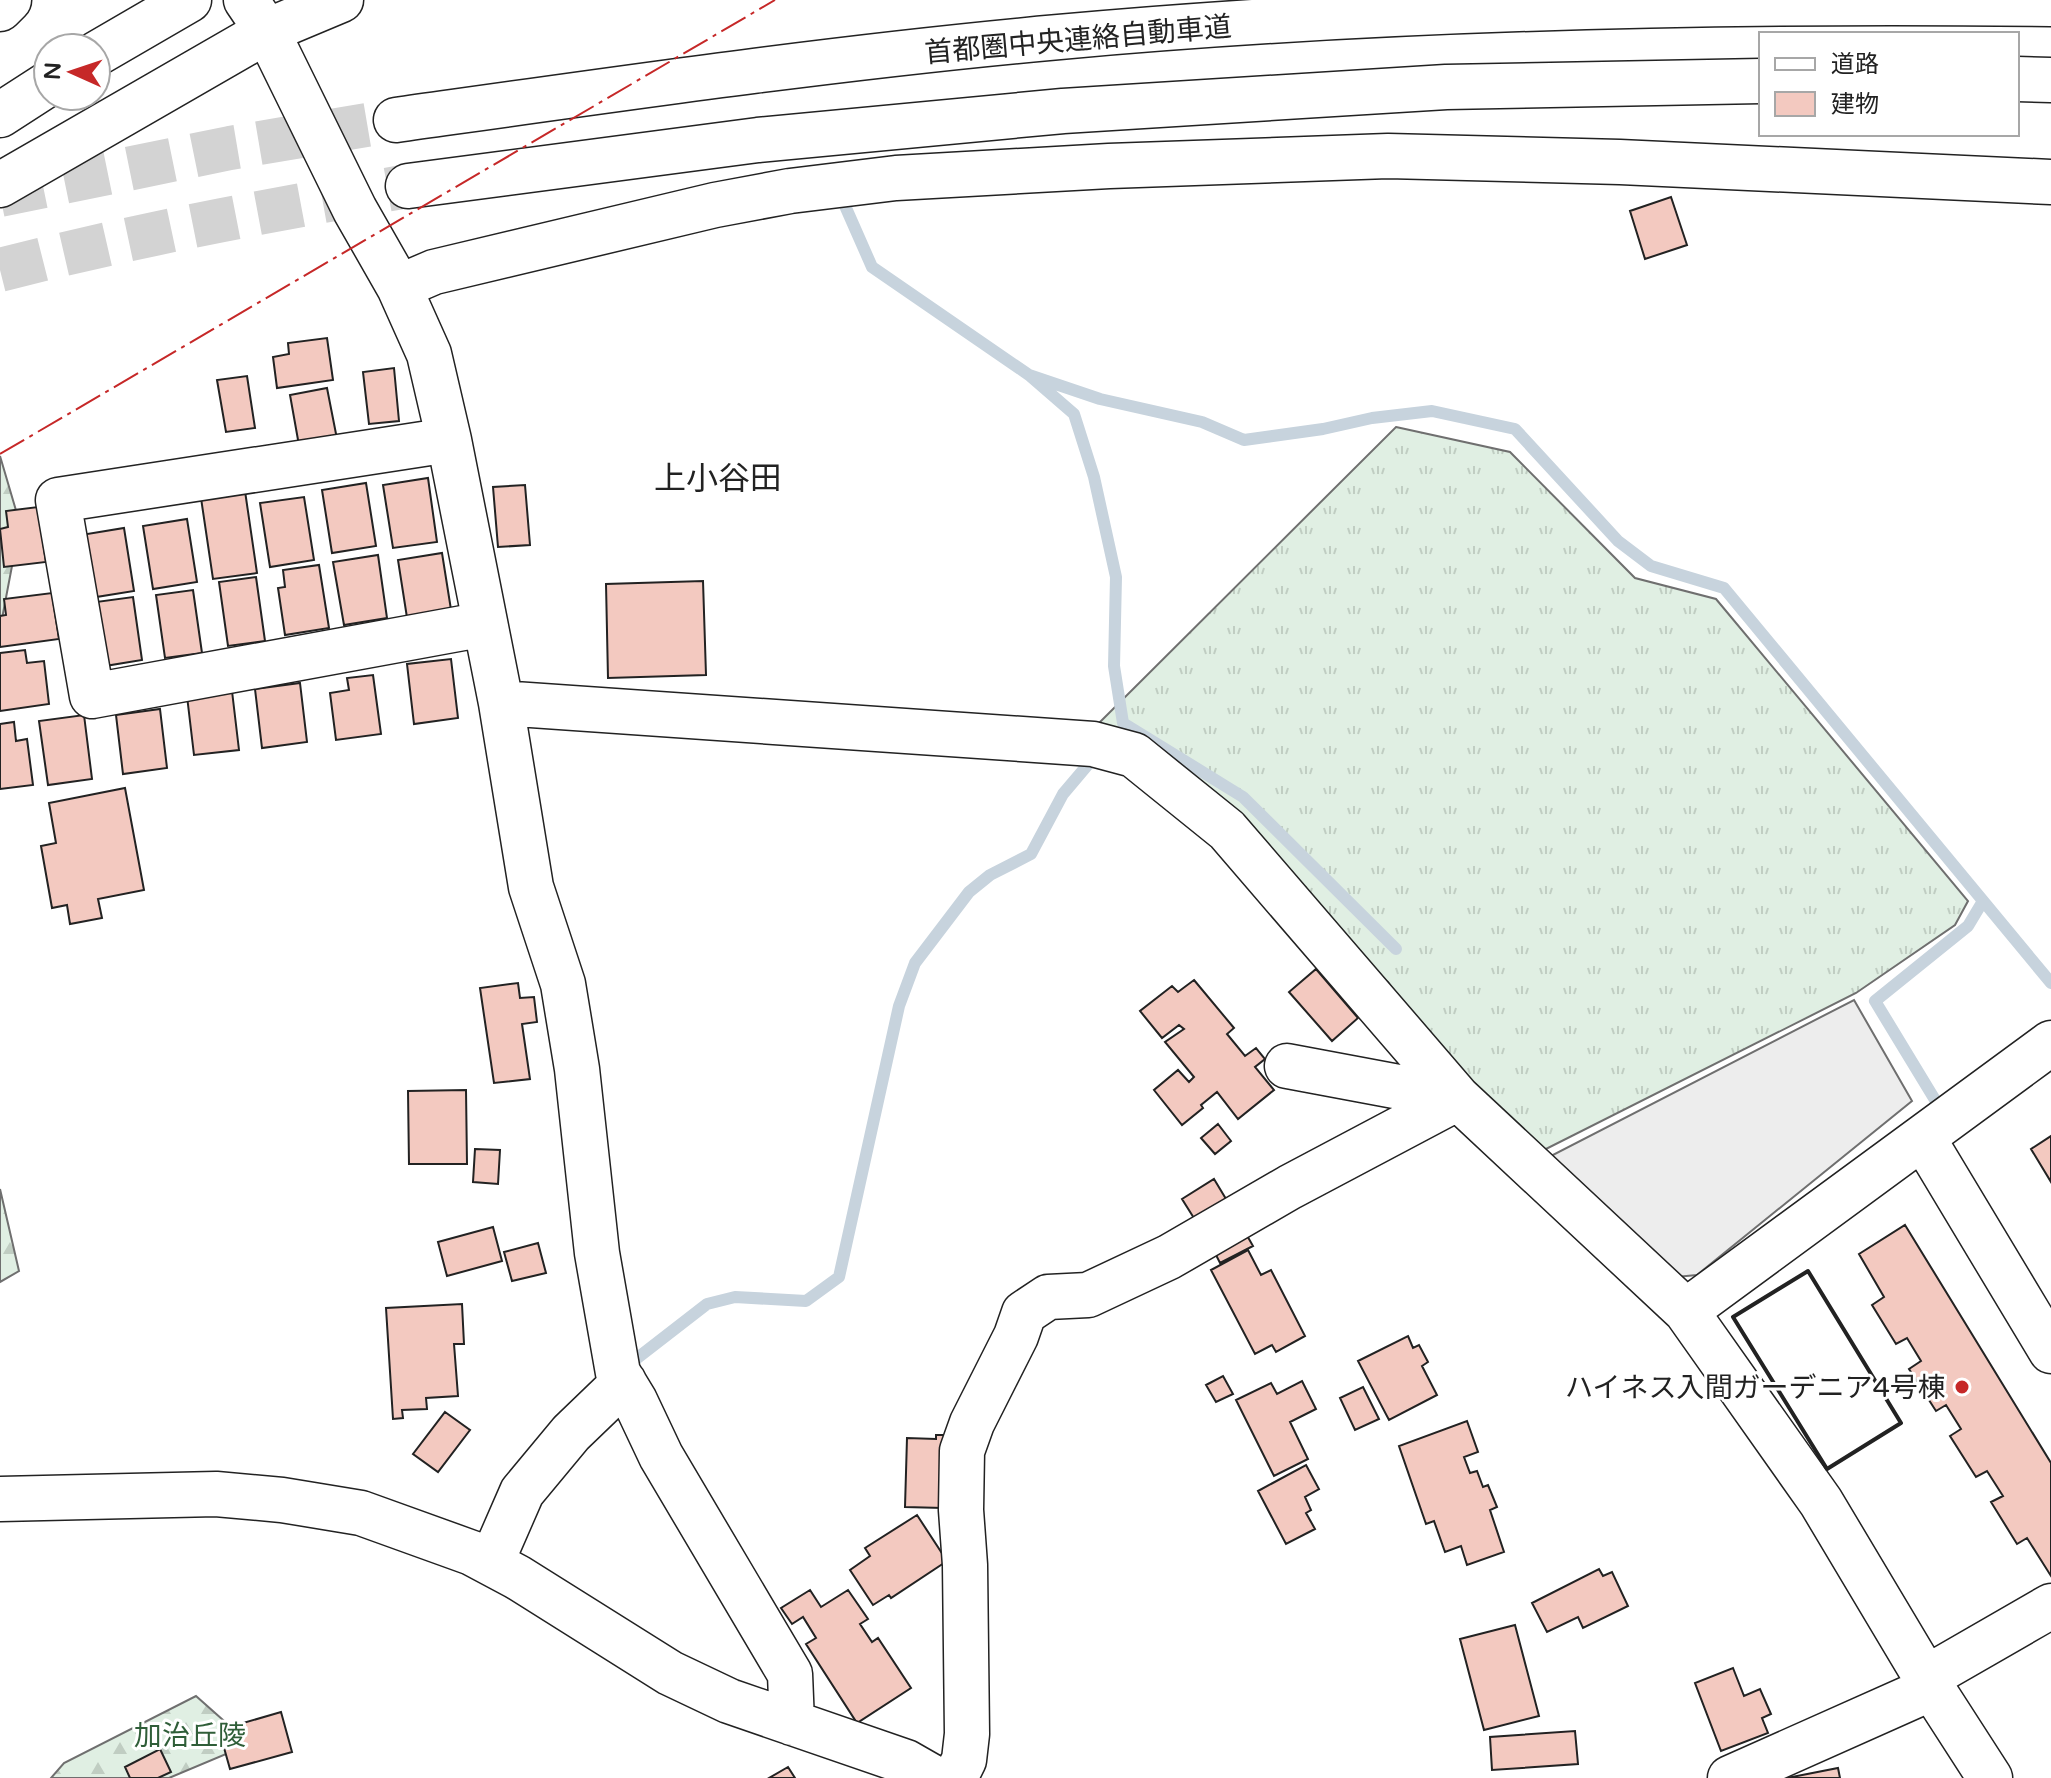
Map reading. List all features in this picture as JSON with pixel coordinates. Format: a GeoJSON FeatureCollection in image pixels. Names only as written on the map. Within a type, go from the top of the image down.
{"type":"FeatureCollection","features":[{"type":"Feature","properties":{"kind":"main road"},"geometry":{"type":"LineString","coordinates":[[0,9],[9,0]]}},
{"type":"Feature","properties":{"kind":"main road"},"geometry":{"type":"LineString","coordinates":[[112,45],[189,0]]}},
{"type":"Feature","properties":{"kind":"main road"},"geometry":{"type":"LineString","coordinates":[[0,185],[256,16],[341,0]]}},
{"type":"Feature","properties":{"kind":"main road","name":"首都圏中央連絡自動車道"},"geometry":{"type":"LineString","coordinates":[[396,120],[745,72],[1060,37],[1441,11],[1891,2],[2051,4]]}},
{"type":"Feature","properties":{"kind":"main road"},"geometry":{"type":"LineString","coordinates":[[256,16],[355,210],[399,287],[429,354],[501,703],[531,887],[563,984],[577,1069],[597,1253],[618,1373],[661,1456],[790,1674],[792,1723]]}},
{"type":"Feature","properties":{"kind":"main road"},"geometry":{"type":"LineString","coordinates":[[2019,79],[2051,80]]}},
{"type":"Feature","properties":{"kind":"main road"},"geometry":{"type":"LineString","coordinates":[[408,186],[758,140],[1063,111],[1446,87],[1759,81]]}},
{"type":"Feature","properties":{"kind":"main road"},"geometry":{"type":"LineString","coordinates":[[0,115],[32,94]]}},
{"type":"Feature","properties":{"kind":"main road"},"geometry":{"type":"LineString","coordinates":[[399,287],[434,272],[715,205],[790,191],[911,177],[1388,156],[1620,162],[2051,182]]}},
{"type":"Feature","properties":{"kind":"main road"},"geometry":{"type":"LineString","coordinates":[[449,440],[58,500],[92,696],[485,624]]}},
{"type":"Feature","properties":{"kind":"main road"},"geometry":{"type":"LineString","coordinates":[[501,703],[1093,744],[1134,755],[1227,830],[1458,1098],[1686,1311],[1821,1502],[1929,1683],[1990,1778]]}},
{"type":"Feature","properties":{"kind":"main road"},"geometry":{"type":"LineString","coordinates":[[1686,1311],[2051,1043]]}},
{"type":"Feature","properties":{"kind":"main road"},"geometry":{"type":"LineString","coordinates":[[1287,1066],[1458,1098]]}},
{"type":"Feature","properties":{"kind":"main road"},"geometry":{"type":"LineString","coordinates":[[955,1778],[964,1760],[967,1734],[962,1451],[1024,1313],[1048,1297],[1088,1295],[1169,1257],[1290,1187],[1458,1098]]}},
{"type":"Feature","properties":{"kind":"main road"},"geometry":{"type":"LineString","coordinates":[[1923,1138],[2051,1351]]}},
{"type":"Feature","properties":{"kind":"main road"},"geometry":{"type":"LineString","coordinates":[[491,1563],[522,1492],[571,1433],[624,1382]]}},
{"type":"Feature","properties":{"kind":"main road"},"geometry":{"type":"LineString","coordinates":[[0,1499],[216,1494],[282,1500],[361,1513],[472,1553],[670,1673],[729,1701],[906,1762],[934,1778]]}},
{"type":"Feature","properties":{"kind":"main road"},"geometry":{"type":"LineString","coordinates":[[1730,1778],[1929,1683],[2051,1606]]}},
{"type":"Feature","properties":{"kind":"green space"},"geometry":{"type":"Polygon","coordinates":[[[1396,427],[1510,452],[1635,578],[1716,599],[1968,901],[1955,925],[1856,993],[1542,1151],[1432,1047],[1388,982],[1351,959],[1096,726],[1396,427]]]}},
{"type":"Feature","properties":{"kind":"green space"},"geometry":{"type":"Polygon","coordinates":[[[0,456],[20,524],[0,629],[0,456]]]}},
{"type":"Feature","properties":{"kind":"green space"},"geometry":{"type":"Polygon","coordinates":[[[0,1189],[19,1271],[0,1282],[0,1189]]]}},
{"type":"Feature","properties":{"kind":"green space","name":"加治丘陵"},"geometry":{"type":"Polygon","coordinates":[[[196,1696],[250,1744],[169,1778],[51,1778],[64,1763],[196,1696]]]}},
{"type":"Feature","properties":{"kind":"shaded area"},"geometry":{"type":"Polygon","coordinates":[[[1854,1000],[1912,1101],[1697,1275],[1665,1278],[1545,1159],[1854,1000]]]}},
{"type":"Feature","properties":{"kind":"building"},"geometry":{"type":"Polygon","coordinates":[[[1671,197],[1687,245],[1645,259],[1630,211],[1671,197]]]}},
{"type":"Feature","properties":{"kind":"building"},"geometry":{"type":"Polygon","coordinates":[[[327,338],[333,380],[277,388],[273,357],[289,354],[288,343],[327,338]]]}},
{"type":"Feature","properties":{"kind":"building"},"geometry":{"type":"Polygon","coordinates":[[[394,368],[399,421],[369,424],[363,372],[394,368]]]}},
{"type":"Feature","properties":{"kind":"building"},"geometry":{"type":"Polygon","coordinates":[[[247,376],[255,428],[226,432],[217,380],[247,376]]]}},
{"type":"Feature","properties":{"kind":"building"},"geometry":{"type":"Polygon","coordinates":[[[327,388],[338,444],[300,451],[290,395],[327,388]]]}},
{"type":"Feature","properties":{"kind":"building"},"geometry":{"type":"Polygon","coordinates":[[[428,478],[437,542],[393,548],[383,485],[428,478]]]}},
{"type":"Feature","properties":{"kind":"building"},"geometry":{"type":"Polygon","coordinates":[[[366,483],[376,546],[332,553],[322,490],[366,483]]]}},
{"type":"Feature","properties":{"kind":"building"},"geometry":{"type":"Polygon","coordinates":[[[525,485],[530,545],[498,547],[493,487],[525,485]]]}},
{"type":"Feature","properties":{"kind":"building"},"geometry":{"type":"Polygon","coordinates":[[[245,491],[257,573],[213,579],[201,498],[245,491]]]}},
{"type":"Feature","properties":{"kind":"building"},"geometry":{"type":"Polygon","coordinates":[[[304,497],[314,560],[270,567],[260,503],[304,497]]]}},
{"type":"Feature","properties":{"kind":"building"},"geometry":{"type":"Polygon","coordinates":[[[38,507],[46,562],[4,567],[0,529],[8,527],[6,511],[38,507]]]}},
{"type":"Feature","properties":{"kind":"building"},"geometry":{"type":"Polygon","coordinates":[[[187,519],[197,582],[153,589],[143,526],[187,519]]]}},
{"type":"Feature","properties":{"kind":"building"},"geometry":{"type":"Polygon","coordinates":[[[124,528],[134,591],[90,598],[81,535],[124,528]]]}},
{"type":"Feature","properties":{"kind":"building"},"geometry":{"type":"Polygon","coordinates":[[[442,553],[452,616],[408,624],[398,560],[442,553]]]}},
{"type":"Feature","properties":{"kind":"building"},"geometry":{"type":"Polygon","coordinates":[[[378,555],[387,618],[344,625],[333,562],[378,555]]]}},
{"type":"Feature","properties":{"kind":"building"},"geometry":{"type":"Polygon","coordinates":[[[319,565],[329,628],[285,635],[278,588],[285,587],[283,570],[319,565]]]}},
{"type":"Feature","properties":{"kind":"building"},"geometry":{"type":"Polygon","coordinates":[[[256,577],[265,641],[228,646],[219,582],[256,577]]]}},
{"type":"Feature","properties":{"kind":"building"},"geometry":{"type":"Polygon","coordinates":[[[703,581],[706,675],[608,678],[606,584],[703,581]]]}},
{"type":"Feature","properties":{"kind":"building"},"geometry":{"type":"Polygon","coordinates":[[[193,590],[202,653],[165,658],[156,595],[193,590]]]}},
{"type":"Feature","properties":{"kind":"building"},"geometry":{"type":"Polygon","coordinates":[[[52,593],[59,639],[0,647],[0,616],[6,615],[4,599],[52,593]]]}},
{"type":"Feature","properties":{"kind":"building"},"geometry":{"type":"Polygon","coordinates":[[[133,597],[142,660],[105,666],[96,602],[133,597]]]}},
{"type":"Feature","properties":{"kind":"building"},"geometry":{"type":"Polygon","coordinates":[[[25,650],[27,663],[44,661],[49,704],[0,711],[0,653],[25,650]]]}},
{"type":"Feature","properties":{"kind":"building"},"geometry":{"type":"Polygon","coordinates":[[[451,659],[458,718],[414,724],[407,664],[451,659]]]}},
{"type":"Feature","properties":{"kind":"building"},"geometry":{"type":"Polygon","coordinates":[[[373,675],[381,734],[336,740],[330,693],[349,690],[347,678],[373,675]]]}},
{"type":"Feature","properties":{"kind":"building"},"geometry":{"type":"Polygon","coordinates":[[[300,683],[307,742],[262,748],[255,689],[300,683]]]}},
{"type":"Feature","properties":{"kind":"building"},"geometry":{"type":"Polygon","coordinates":[[[232,691],[239,750],[194,755],[187,696],[232,691]]]}},
{"type":"Feature","properties":{"kind":"building"},"geometry":{"type":"Polygon","coordinates":[[[160,709],[167,768],[123,774],[116,715],[160,709]]]}},
{"type":"Feature","properties":{"kind":"building"},"geometry":{"type":"Polygon","coordinates":[[[84,715],[92,779],[48,785],[39,721],[84,715]]]}},
{"type":"Feature","properties":{"kind":"building"},"geometry":{"type":"Polygon","coordinates":[[[14,722],[16,741],[27,739],[33,785],[0,789],[0,724],[14,722]]]}},
{"type":"Feature","properties":{"kind":"building"},"geometry":{"type":"Polygon","coordinates":[[[125,788],[144,890],[98,899],[102,918],[70,924],[67,905],[52,908],[41,846],[56,843],[49,803],[125,788]]]}},
{"type":"Feature","properties":{"kind":"building"},"geometry":{"type":"Polygon","coordinates":[[[1316,969],[1358,1018],[1332,1041],[1289,992],[1316,969]]]}},
{"type":"Feature","properties":{"kind":"building"},"geometry":{"type":"Polygon","coordinates":[[[1194,980],[1234,1028],[1227,1034],[1245,1056],[1256,1048],[1265,1059],[1255,1067],[1274,1090],[1238,1119],[1217,1092],[1182,1125],[1154,1090],[1178,1070],[1189,1082],[1194,1077],[1165,1042],[1184,1029],[1179,1025],[1162,1038],[1140,1011],[1172,986],[1178,992],[1194,980]]]}},
{"type":"Feature","properties":{"kind":"building"},"geometry":{"type":"Polygon","coordinates":[[[518,983],[520,998],[534,997],[537,1022],[522,1024],[530,1079],[494,1083],[480,988],[518,983]]]}},
{"type":"Feature","properties":{"kind":"building"},"geometry":{"type":"Polygon","coordinates":[[[466,1090],[467,1164],[409,1164],[408,1091],[466,1090]]]}},
{"type":"Feature","properties":{"kind":"building"},"geometry":{"type":"Polygon","coordinates":[[[1218,1124],[1231,1141],[1215,1154],[1201,1138],[1218,1124]]]}},
{"type":"Feature","properties":{"kind":"building"},"geometry":{"type":"Polygon","coordinates":[[[2051,1136],[2051,1182],[2031,1149],[2051,1136]]]}},
{"type":"Feature","properties":{"kind":"building"},"geometry":{"type":"Polygon","coordinates":[[[475,1149],[500,1150],[498,1184],[473,1182],[475,1149]]]}},
{"type":"Feature","properties":{"kind":"building"},"geometry":{"type":"Polygon","coordinates":[[[1214,1179],[1229,1204],[1197,1223],[1182,1199],[1214,1179]]]}},
{"type":"Feature","properties":{"kind":"building","name":"ハイネス入間ガーデニア4号棟"},"geometry":{"type":"Polygon","coordinates":[[[1905,1225],[2051,1463],[2051,1576],[2027,1538],[2017,1544],[1991,1502],[2003,1496],[1987,1471],[1976,1477],[1950,1436],[1961,1429],[1946,1405],[1936,1411],[1909,1369],[1921,1361],[1907,1338],[1896,1344],[1872,1305],[1884,1297],[1859,1254],[1905,1225]]]}},
{"type":"Feature","properties":{"kind":"building"},"geometry":{"type":"Polygon","coordinates":[[[493,1227],[502,1261],[447,1276],[438,1242],[493,1227]]]}},
{"type":"Feature","properties":{"kind":"building"},"geometry":{"type":"Polygon","coordinates":[[[1245,1232],[1253,1246],[1220,1263],[1213,1249],[1245,1232]]]}},
{"type":"Feature","properties":{"kind":"building"},"geometry":{"type":"Polygon","coordinates":[[[538,1243],[546,1273],[512,1281],[504,1252],[538,1243]]]}},
{"type":"Feature","properties":{"kind":"building"},"geometry":{"type":"Polygon","coordinates":[[[1248,1250],[1261,1275],[1271,1270],[1305,1336],[1276,1352],[1272,1345],[1255,1354],[1211,1270],[1248,1250]]]}},
{"type":"Feature","properties":{"kind":"building"},"geometry":{"type":"Polygon","coordinates":[[[462,1304],[464,1344],[454,1344],[458,1396],[426,1398],[427,1409],[402,1410],[403,1418],[393,1419],[386,1308],[462,1304]]]}},
{"type":"Feature","properties":{"kind":"building"},"geometry":{"type":"Polygon","coordinates":[[[1408,1336],[1413,1348],[1419,1345],[1428,1362],[1422,1366],[1437,1395],[1389,1420],[1358,1361],[1408,1336]]]}},
{"type":"Feature","properties":{"kind":"building"},"geometry":{"type":"Polygon","coordinates":[[[1223,1376],[1233,1394],[1216,1402],[1206,1385],[1223,1376]]]}},
{"type":"Feature","properties":{"kind":"building"},"geometry":{"type":"Polygon","coordinates":[[[1302,1381],[1316,1409],[1290,1422],[1308,1459],[1274,1476],[1236,1400],[1271,1383],[1277,1394],[1302,1381]]]}},
{"type":"Feature","properties":{"kind":"building"},"geometry":{"type":"Polygon","coordinates":[[[1363,1387],[1379,1419],[1355,1430],[1340,1398],[1363,1387]]]}},
{"type":"Feature","properties":{"kind":"building"},"geometry":{"type":"Polygon","coordinates":[[[445,1412],[470,1430],[438,1472],[413,1454],[445,1412]]]}},
{"type":"Feature","properties":{"kind":"building"},"geometry":{"type":"Polygon","coordinates":[[[1467,1421],[1478,1452],[1464,1457],[1470,1473],[1477,1471],[1483,1487],[1488,1485],[1497,1507],[1490,1510],[1504,1552],[1467,1565],[1461,1546],[1445,1552],[1434,1521],[1426,1524],[1399,1446],[1467,1421]]]}},
{"type":"Feature","properties":{"kind":"building"},"geometry":{"type":"Polygon","coordinates":[[[936,1435],[951,1435],[943,1508],[905,1507],[907,1438],[936,1439],[936,1435]]]}},
{"type":"Feature","properties":{"kind":"building"},"geometry":{"type":"Polygon","coordinates":[[[1306,1465],[1319,1489],[1305,1497],[1311,1510],[1306,1513],[1315,1529],[1286,1544],[1258,1491],[1306,1465]]]}},
{"type":"Feature","properties":{"kind":"building"},"geometry":{"type":"Polygon","coordinates":[[[917,1515],[947,1561],[891,1598],[889,1595],[873,1605],[850,1570],[870,1556],[865,1548],[917,1515]]]}},
{"type":"Feature","properties":{"kind":"building"},"geometry":{"type":"Polygon","coordinates":[[[1599,1569],[1603,1576],[1612,1572],[1628,1606],[1583,1628],[1578,1617],[1547,1632],[1532,1603],[1599,1569]]]}},
{"type":"Feature","properties":{"kind":"building"},"geometry":{"type":"Polygon","coordinates":[[[810,1590],[821,1607],[848,1590],[868,1619],[860,1624],[872,1642],[878,1638],[911,1688],[857,1723],[806,1644],[816,1638],[803,1617],[792,1624],[781,1608],[810,1590]]]}},
{"type":"Feature","properties":{"kind":"building"},"geometry":{"type":"Polygon","coordinates":[[[1515,1625],[1539,1716],[1484,1730],[1460,1639],[1515,1625]]]}},
{"type":"Feature","properties":{"kind":"building"},"geometry":{"type":"Polygon","coordinates":[[[1733,1668],[1744,1696],[1760,1689],[1771,1714],[1762,1718],[1768,1733],[1721,1751],[1695,1683],[1733,1668]]]}},
{"type":"Feature","properties":{"kind":"building"},"geometry":{"type":"Polygon","coordinates":[[[281,1712],[292,1752],[230,1769],[219,1730],[281,1712]]]}},
{"type":"Feature","properties":{"kind":"building"},"geometry":{"type":"Polygon","coordinates":[[[1575,1731],[1578,1764],[1492,1770],[1490,1737],[1575,1731]]]}},
{"type":"Feature","properties":{"kind":"building"},"geometry":{"type":"Polygon","coordinates":[[[160,1749],[171,1772],[158,1778],[130,1778],[125,1767],[160,1749]]]}},
{"type":"Feature","properties":{"kind":"building"},"geometry":{"type":"Polygon","coordinates":[[[788,1767],[795,1778],[769,1778],[788,1767]]]}},
{"type":"Feature","properties":{"kind":"building"},"geometry":{"type":"Polygon","coordinates":[[[1838,1768],[1840,1778],[1787,1778],[1838,1768]]]}},
{"type":"Feature","properties":{"kind":"waterway"},"geometry":{"type":"LineString","coordinates":[[846,208],[872,267],[1029,375],[1074,414],[1094,477],[1116,577],[1114,666],[1123,723],[1243,797],[1396,949]]}},
{"type":"Feature","properties":{"kind":"waterway"},"geometry":{"type":"LineString","coordinates":[[1029,375],[1100,399],[1202,422],[1244,440],[1432,411],[1515,429],[1618,541],[1651,566],[1724,588],[2051,983]]}},
{"type":"Feature","properties":{"kind":"waterway"},"geometry":{"type":"LineString","coordinates":[[627,1366],[707,1304],[735,1297],[806,1301],[839,1277],[899,1006],[915,963],[969,892],[990,875],[1031,854],[1063,794],[1096,755]]}},
{"type":"Feature","properties":{"kind":"waterway"},"geometry":{"type":"LineString","coordinates":[[1943,1113],[1875,1001],[1968,926],[1983,901]]}},
{"type":"Feature","properties":{"kind":"tunnel"},"geometry":{"type":"LineString","coordinates":[[0,195],[230,148],[396,120]]}},
{"type":"Feature","properties":{"kind":"tunnel"},"geometry":{"type":"LineString","coordinates":[[0,270],[101,245],[408,186]]}},
{"type":"Feature","properties":{"kind":"wall"},"geometry":{"type":"LineString","coordinates":[[1808,1271],[1901,1423],[1827,1469],[1733,1317],[1808,1271]]}},
{"type":"Feature","properties":{"kind":"power"},"geometry":{"type":"LineString","coordinates":[[0,454],[775,0]]}},
{"type":"Feature","properties":{"kind":"place","name":"ハイネス入間ガーデニア4号棟"},"geometry":{"type":"Point","coordinates":[1962,1387]}},
{"type":"Feature","properties":{"kind":"district","name":"上小谷田"},"geometry":{"type":"Point","coordinates":[718,478]}}]}
